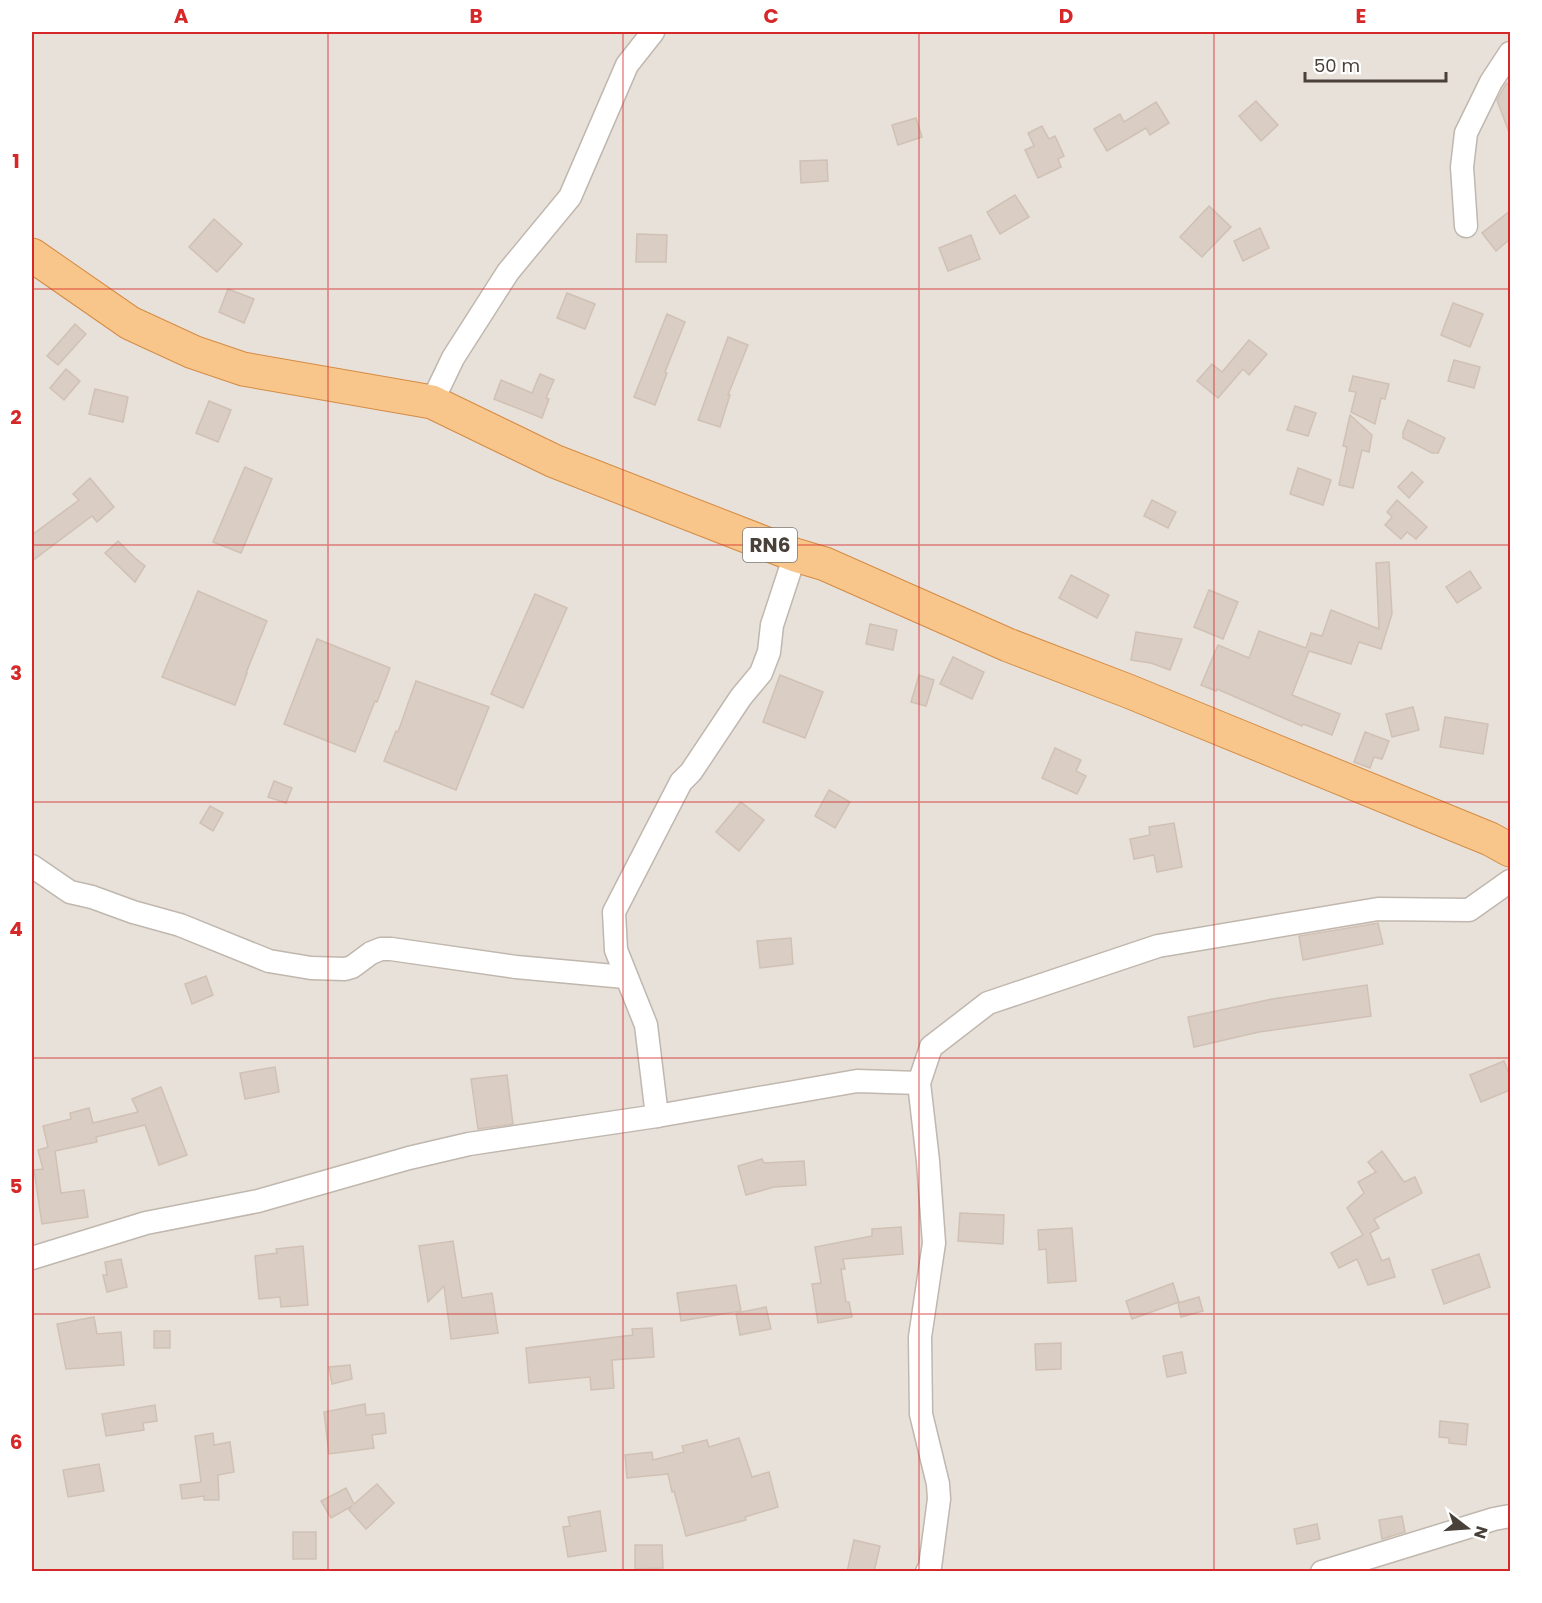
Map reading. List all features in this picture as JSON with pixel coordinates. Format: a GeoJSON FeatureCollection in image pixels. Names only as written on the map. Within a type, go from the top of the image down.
{"type":"FeatureCollection","features":[{"type":"Feature","properties":{"kind":"highway","name":"RN6"},"geometry":{"type":"LineString","coordinates":[[32,255],[130,323],[193,352],[243,369],[432,402],[554,461],[795,555],[825,564],[1008,645],[1128,691],[1490,839],[1510,850]]}},
{"type":"Feature","properties":{"kind":"street"},"geometry":{"type":"LineString","coordinates":[[432,402],[453,358],[508,272],[570,197],[627,65],[653,32]]}},
{"type":"Feature","properties":{"kind":"street"},"geometry":{"type":"LineString","coordinates":[[1466,226],[1462,167],[1466,133],[1491,82],[1510,53]]}},
{"type":"Feature","properties":{"kind":"street"},"geometry":{"type":"LineString","coordinates":[[657,1116],[646,1025],[616,950],[614,912],[681,782],[691,772],[741,697],[761,673],[769,652],[772,625],[795,555]]}},
{"type":"Feature","properties":{"kind":"street"},"geometry":{"type":"LineString","coordinates":[[32,866],[70,892],[180,925],[269,961],[311,968],[345,969],[352,967],[371,953],[391,949],[516,967],[626,977]]}},
{"type":"Feature","properties":{"kind":"street"},"geometry":{"type":"LineString","coordinates":[[927,1572],[930,1567],[939,1499],[938,1484],[921,1414],[920,1337],[934,1242],[920,1083],[931,1047],[988,1003],[1158,946],[1377,909],[1469,910],[1510,881]]}},
{"type":"Feature","properties":{"kind":"street"},"geometry":{"type":"LineString","coordinates":[[32,1258],[146,1223],[258,1201],[409,1158],[469,1144],[657,1116],[857,1081],[920,1083]]}},
{"type":"Feature","properties":{"kind":"street"},"geometry":{"type":"LineString","coordinates":[[1322,1572],[1510,1516]]}},
{"type":"Feature","properties":{"kind":"shaded area"},"geometry":{"type":"Polygon","coordinates":[[[32,32],[1510,32],[1510,1571],[32,1571],[32,32]]]}},
{"type":"Feature","properties":{"kind":"building"},"geometry":{"type":"Polygon","coordinates":[[[1510,82],[1509,132],[1497,100],[1506,84],[1510,82]]]}},
{"type":"Feature","properties":{"kind":"building"},"geometry":{"type":"Polygon","coordinates":[[[1256,101],[1278,125],[1261,141],[1239,116],[1256,101]]]}},
{"type":"Feature","properties":{"kind":"building"},"geometry":{"type":"Polygon","coordinates":[[[1156,102],[1169,123],[1150,135],[1146,128],[1107,151],[1094,129],[1120,114],[1124,122],[1156,102]]]}},
{"type":"Feature","properties":{"kind":"building"},"geometry":{"type":"Polygon","coordinates":[[[916,118],[922,137],[898,145],[892,125],[916,118]]]}},
{"type":"Feature","properties":{"kind":"building"},"geometry":{"type":"Polygon","coordinates":[[[1042,126],[1049,139],[1055,136],[1064,156],[1058,159],[1061,167],[1038,178],[1025,150],[1034,146],[1028,133],[1042,126]]]}},
{"type":"Feature","properties":{"kind":"building"},"geometry":{"type":"Polygon","coordinates":[[[827,160],[828,181],[801,183],[800,161],[827,160]]]}},
{"type":"Feature","properties":{"kind":"building"},"geometry":{"type":"Polygon","coordinates":[[[1015,195],[1029,217],[1000,234],[987,212],[1015,195]]]}},
{"type":"Feature","properties":{"kind":"building"},"geometry":{"type":"Polygon","coordinates":[[[1209,206],[1231,227],[1202,257],[1180,237],[1209,206]]]}},
{"type":"Feature","properties":{"kind":"building"},"geometry":{"type":"Polygon","coordinates":[[[1510,211],[1510,239],[1496,251],[1482,233],[1510,211]]]}},
{"type":"Feature","properties":{"kind":"building"},"geometry":{"type":"Polygon","coordinates":[[[214,219],[242,244],[217,272],[189,247],[214,219]]]}},
{"type":"Feature","properties":{"kind":"building"},"geometry":{"type":"Polygon","coordinates":[[[1260,228],[1269,248],[1243,261],[1234,241],[1260,228]]]}},
{"type":"Feature","properties":{"kind":"building"},"geometry":{"type":"Polygon","coordinates":[[[637,234],[667,235],[666,262],[636,262],[637,234]]]}},
{"type":"Feature","properties":{"kind":"building"},"geometry":{"type":"Polygon","coordinates":[[[971,235],[980,259],[948,271],[939,248],[971,235]]]}},
{"type":"Feature","properties":{"kind":"building"},"geometry":{"type":"Polygon","coordinates":[[[228,289],[254,299],[244,323],[219,312],[228,289]]]}},
{"type":"Feature","properties":{"kind":"building"},"geometry":{"type":"Polygon","coordinates":[[[567,293],[595,304],[585,329],[557,318],[567,293]]]}},
{"type":"Feature","properties":{"kind":"building"},"geometry":{"type":"Polygon","coordinates":[[[1453,303],[1483,314],[1470,347],[1441,335],[1453,303]]]}},
{"type":"Feature","properties":{"kind":"building"},"geometry":{"type":"Polygon","coordinates":[[[667,314],[685,322],[665,372],[667,373],[655,405],[634,397],[667,314]]]}},
{"type":"Feature","properties":{"kind":"building"},"geometry":{"type":"Polygon","coordinates":[[[75,324],[86,334],[58,365],[47,356],[75,324]]]}},
{"type":"Feature","properties":{"kind":"building"},"geometry":{"type":"Polygon","coordinates":[[[728,337],[748,345],[728,395],[730,395],[720,427],[698,420],[728,337]]]}},
{"type":"Feature","properties":{"kind":"building"},"geometry":{"type":"Polygon","coordinates":[[[1249,340],[1267,354],[1249,375],[1243,369],[1218,398],[1197,381],[1212,364],[1222,372],[1249,340]]]}},
{"type":"Feature","properties":{"kind":"building"},"geometry":{"type":"Polygon","coordinates":[[[1454,360],[1480,367],[1474,388],[1448,381],[1454,360]]]}},
{"type":"Feature","properties":{"kind":"building"},"geometry":{"type":"Polygon","coordinates":[[[66,369],[80,381],[64,400],[50,388],[66,369]]]}},
{"type":"Feature","properties":{"kind":"building"},"geometry":{"type":"Polygon","coordinates":[[[540,374],[554,380],[546,398],[549,399],[542,418],[494,399],[501,380],[532,393],[540,374]]]}},
{"type":"Feature","properties":{"kind":"building"},"geometry":{"type":"Polygon","coordinates":[[[1353,376],[1389,384],[1385,399],[1381,398],[1375,424],[1351,412],[1356,392],[1349,391],[1353,376]]]}},
{"type":"Feature","properties":{"kind":"building"},"geometry":{"type":"Polygon","coordinates":[[[95,389],[128,397],[123,422],[89,414],[95,389]]]}},
{"type":"Feature","properties":{"kind":"building"},"geometry":{"type":"Polygon","coordinates":[[[209,401],[231,410],[218,442],[196,433],[209,401]]]}},
{"type":"Feature","properties":{"kind":"building"},"geometry":{"type":"Polygon","coordinates":[[[1295,406],[1316,413],[1308,436],[1287,430],[1295,406]]]}},
{"type":"Feature","properties":{"kind":"building"},"geometry":{"type":"Polygon","coordinates":[[[1350,415],[1372,435],[1369,452],[1362,450],[1353,488],[1339,485],[1347,447],[1343,446],[1350,415]]]}},
{"type":"Feature","properties":{"kind":"building"},"geometry":{"type":"Polygon","coordinates":[[[1408,420],[1445,438],[1438,453],[1432,453],[1403,438],[1408,420]]]}},
{"type":"Feature","properties":{"kind":"building"},"geometry":{"type":"Polygon","coordinates":[[[245,467],[272,479],[241,553],[213,542],[245,467]]]}},
{"type":"Feature","properties":{"kind":"building"},"geometry":{"type":"Polygon","coordinates":[[[1298,468],[1331,480],[1323,505],[1290,494],[1298,468]]]}},
{"type":"Feature","properties":{"kind":"building"},"geometry":{"type":"Polygon","coordinates":[[[1412,472],[1423,482],[1409,498],[1398,487],[1412,472]]]}},
{"type":"Feature","properties":{"kind":"building"},"geometry":{"type":"Polygon","coordinates":[[[90,478],[114,507],[97,522],[92,516],[32,561],[32,535],[79,500],[73,494],[90,478]]]}},
{"type":"Feature","properties":{"kind":"building"},"geometry":{"type":"Polygon","coordinates":[[[1152,500],[1176,512],[1168,528],[1144,516],[1152,500]]]}},
{"type":"Feature","properties":{"kind":"building"},"geometry":{"type":"Polygon","coordinates":[[[1397,500],[1427,527],[1416,539],[1407,532],[1401,539],[1385,525],[1392,517],[1387,512],[1397,500]]]}},
{"type":"Feature","properties":{"kind":"building"},"geometry":{"type":"Polygon","coordinates":[[[118,541],[145,566],[135,582],[105,553],[118,541]]]}},
{"type":"Feature","properties":{"kind":"building"},"geometry":{"type":"Polygon","coordinates":[[[1389,562],[1392,614],[1381,649],[1359,642],[1351,664],[1309,651],[1292,695],[1340,714],[1332,735],[1303,724],[1302,726],[1217,689],[1216,691],[1201,685],[1218,645],[1249,658],[1259,631],[1306,648],[1311,633],[1322,636],[1331,610],[1379,629],[1376,563],[1389,562]]]}},
{"type":"Feature","properties":{"kind":"building"},"geometry":{"type":"Polygon","coordinates":[[[1470,571],[1481,588],[1457,603],[1446,587],[1470,571]]]}},
{"type":"Feature","properties":{"kind":"building"},"geometry":{"type":"Polygon","coordinates":[[[1071,575],[1109,595],[1097,618],[1059,598],[1071,575]]]}},
{"type":"Feature","properties":{"kind":"building"},"geometry":{"type":"Polygon","coordinates":[[[1209,590],[1238,602],[1223,639],[1194,627],[1209,590]]]}},
{"type":"Feature","properties":{"kind":"building"},"geometry":{"type":"Polygon","coordinates":[[[198,591],[267,621],[235,705],[162,677],[198,591]]]}},
{"type":"Feature","properties":{"kind":"building"},"geometry":{"type":"Polygon","coordinates":[[[535,594],[567,608],[523,708],[491,694],[535,594]]]}},
{"type":"Feature","properties":{"kind":"building"},"geometry":{"type":"Polygon","coordinates":[[[870,624],[897,630],[893,650],[866,644],[870,624]]]}},
{"type":"Feature","properties":{"kind":"building"},"geometry":{"type":"Polygon","coordinates":[[[1136,632],[1182,639],[1170,670],[1151,663],[1131,660],[1136,632]]]}},
{"type":"Feature","properties":{"kind":"building"},"geometry":{"type":"Polygon","coordinates":[[[317,639],[390,668],[355,752],[284,724],[317,639]]]}},
{"type":"Feature","properties":{"kind":"building"},"geometry":{"type":"Polygon","coordinates":[[[953,657],[984,672],[972,699],[940,684],[953,657]]]}},
{"type":"Feature","properties":{"kind":"building"},"geometry":{"type":"Polygon","coordinates":[[[780,675],[823,692],[805,738],[763,722],[780,675]]]}},
{"type":"Feature","properties":{"kind":"building"},"geometry":{"type":"Polygon","coordinates":[[[919,675],[934,680],[926,706],[911,702],[919,675]]]}},
{"type":"Feature","properties":{"kind":"building"},"geometry":{"type":"Polygon","coordinates":[[[416,681],[489,707],[456,790],[384,761],[396,731],[398,732],[416,681]]]}},
{"type":"Feature","properties":{"kind":"building"},"geometry":{"type":"Polygon","coordinates":[[[1413,707],[1419,730],[1392,737],[1386,714],[1413,707]]]}},
{"type":"Feature","properties":{"kind":"building"},"geometry":{"type":"Polygon","coordinates":[[[1445,717],[1488,724],[1483,754],[1440,747],[1445,717]]]}},
{"type":"Feature","properties":{"kind":"building"},"geometry":{"type":"Polygon","coordinates":[[[1365,732],[1389,741],[1382,759],[1374,757],[1370,768],[1354,762],[1365,732]]]}},
{"type":"Feature","properties":{"kind":"building"},"geometry":{"type":"Polygon","coordinates":[[[1055,748],[1081,760],[1076,771],[1086,776],[1077,794],[1042,778],[1055,748]]]}},
{"type":"Feature","properties":{"kind":"building"},"geometry":{"type":"Polygon","coordinates":[[[274,781],[292,788],[286,803],[268,797],[274,781]]]}},
{"type":"Feature","properties":{"kind":"building"},"geometry":{"type":"Polygon","coordinates":[[[829,790],[850,802],[835,828],[815,816],[829,790]]]}},
{"type":"Feature","properties":{"kind":"building"},"geometry":{"type":"Polygon","coordinates":[[[741,802],[764,820],[739,851],[716,832],[741,802]]]}},
{"type":"Feature","properties":{"kind":"building"},"geometry":{"type":"Polygon","coordinates":[[[210,806],[223,813],[213,831],[200,823],[210,806]]]}},
{"type":"Feature","properties":{"kind":"building"},"geometry":{"type":"Polygon","coordinates":[[[1174,823],[1182,867],[1157,872],[1154,855],[1134,859],[1130,839],[1150,835],[1149,827],[1174,823]]]}},
{"type":"Feature","properties":{"kind":"building"},"geometry":{"type":"Polygon","coordinates":[[[1378,923],[1383,944],[1303,960],[1299,936],[1378,923]]]}},
{"type":"Feature","properties":{"kind":"building"},"geometry":{"type":"Polygon","coordinates":[[[791,938],[793,964],[760,968],[757,941],[791,938]]]}},
{"type":"Feature","properties":{"kind":"building"},"geometry":{"type":"Polygon","coordinates":[[[206,976],[213,995],[192,1004],[185,984],[206,976]]]}},
{"type":"Feature","properties":{"kind":"building"},"geometry":{"type":"Polygon","coordinates":[[[1367,985],[1371,1016],[1259,1032],[1194,1047],[1188,1017],[1272,999],[1367,985]]]}},
{"type":"Feature","properties":{"kind":"building"},"geometry":{"type":"Polygon","coordinates":[[[1504,1061],[1510,1076],[1510,1090],[1481,1102],[1470,1075],[1504,1061]]]}},
{"type":"Feature","properties":{"kind":"building"},"geometry":{"type":"Polygon","coordinates":[[[275,1067],[279,1092],[245,1099],[240,1073],[275,1067]]]}},
{"type":"Feature","properties":{"kind":"building"},"geometry":{"type":"Polygon","coordinates":[[[507,1075],[513,1124],[478,1129],[471,1079],[507,1075]]]}},
{"type":"Feature","properties":{"kind":"building"},"geometry":{"type":"Polygon","coordinates":[[[161,1087],[187,1155],[159,1165],[145,1125],[96,1137],[97,1142],[55,1151],[61,1193],[84,1190],[88,1217],[42,1224],[34,1170],[43,1169],[38,1150],[48,1147],[43,1126],[71,1119],[70,1113],[89,1108],[93,1123],[138,1112],[132,1099],[161,1087]]]}},
{"type":"Feature","properties":{"kind":"building"},"geometry":{"type":"Polygon","coordinates":[[[1382,1151],[1404,1182],[1415,1177],[1422,1193],[1374,1219],[1379,1228],[1370,1233],[1382,1261],[1389,1258],[1395,1277],[1368,1285],[1357,1259],[1339,1268],[1331,1253],[1363,1235],[1347,1208],[1364,1193],[1358,1182],[1376,1172],[1368,1162],[1382,1151]]]}},
{"type":"Feature","properties":{"kind":"building"},"geometry":{"type":"Polygon","coordinates":[[[762,1159],[764,1163],[804,1161],[806,1185],[774,1187],[746,1195],[738,1166],[762,1159]]]}},
{"type":"Feature","properties":{"kind":"building"},"geometry":{"type":"Polygon","coordinates":[[[960,1213],[1004,1215],[1003,1244],[958,1241],[960,1213]]]}},
{"type":"Feature","properties":{"kind":"building"},"geometry":{"type":"Polygon","coordinates":[[[901,1227],[903,1254],[843,1259],[845,1269],[841,1269],[846,1302],[849,1302],[852,1317],[818,1323],[812,1284],[821,1283],[815,1247],[872,1236],[872,1229],[901,1227]]]}},
{"type":"Feature","properties":{"kind":"building"},"geometry":{"type":"Polygon","coordinates":[[[1072,1228],[1076,1281],[1048,1283],[1046,1249],[1039,1250],[1038,1230],[1072,1228]]]}},
{"type":"Feature","properties":{"kind":"building"},"geometry":{"type":"Polygon","coordinates":[[[453,1241],[462,1298],[492,1293],[498,1333],[451,1339],[444,1286],[428,1302],[419,1246],[453,1241]]]}},
{"type":"Feature","properties":{"kind":"building"},"geometry":{"type":"Polygon","coordinates":[[[303,1246],[308,1305],[281,1307],[280,1297],[259,1299],[255,1256],[277,1253],[276,1249],[303,1246]]]}},
{"type":"Feature","properties":{"kind":"building"},"geometry":{"type":"Polygon","coordinates":[[[1479,1254],[1490,1287],[1444,1304],[1432,1270],[1479,1254]]]}},
{"type":"Feature","properties":{"kind":"building"},"geometry":{"type":"Polygon","coordinates":[[[121,1259],[127,1287],[107,1292],[103,1275],[107,1275],[105,1262],[121,1259]]]}},
{"type":"Feature","properties":{"kind":"building"},"geometry":{"type":"Polygon","coordinates":[[[1173,1283],[1179,1302],[1132,1319],[1126,1301],[1173,1283]]]}},
{"type":"Feature","properties":{"kind":"building"},"geometry":{"type":"Polygon","coordinates":[[[736,1285],[741,1311],[681,1321],[677,1293],[736,1285]]]}},
{"type":"Feature","properties":{"kind":"building"},"geometry":{"type":"Polygon","coordinates":[[[1199,1297],[1203,1311],[1181,1317],[1178,1303],[1199,1297]]]}},
{"type":"Feature","properties":{"kind":"building"},"geometry":{"type":"Polygon","coordinates":[[[766,1307],[771,1329],[740,1335],[736,1313],[766,1307]]]}},
{"type":"Feature","properties":{"kind":"building"},"geometry":{"type":"Polygon","coordinates":[[[94,1317],[97,1334],[121,1332],[124,1365],[66,1369],[57,1324],[94,1317]]]}},
{"type":"Feature","properties":{"kind":"building"},"geometry":{"type":"Polygon","coordinates":[[[652,1328],[654,1357],[612,1360],[614,1388],[591,1390],[590,1377],[529,1383],[526,1348],[633,1335],[632,1329],[652,1328]]]}},
{"type":"Feature","properties":{"kind":"building"},"geometry":{"type":"Polygon","coordinates":[[[154,1331],[170,1331],[170,1348],[154,1348],[154,1331]]]}},
{"type":"Feature","properties":{"kind":"building"},"geometry":{"type":"Polygon","coordinates":[[[1061,1343],[1061,1369],[1036,1370],[1035,1344],[1061,1343]]]}},
{"type":"Feature","properties":{"kind":"building"},"geometry":{"type":"Polygon","coordinates":[[[1182,1352],[1186,1373],[1167,1377],[1163,1356],[1182,1352]]]}},
{"type":"Feature","properties":{"kind":"building"},"geometry":{"type":"Polygon","coordinates":[[[350,1365],[352,1379],[332,1384],[329,1367],[350,1365]]]}},
{"type":"Feature","properties":{"kind":"building"},"geometry":{"type":"Polygon","coordinates":[[[365,1404],[366,1415],[384,1413],[386,1433],[372,1435],[374,1448],[329,1454],[324,1412],[365,1404]]]}},
{"type":"Feature","properties":{"kind":"building"},"geometry":{"type":"Polygon","coordinates":[[[155,1405],[157,1421],[143,1423],[144,1430],[106,1436],[102,1414],[155,1405]]]}},
{"type":"Feature","properties":{"kind":"building"},"geometry":{"type":"Polygon","coordinates":[[[1440,1421],[1468,1424],[1466,1445],[1449,1443],[1449,1438],[1439,1437],[1440,1421]]]}},
{"type":"Feature","properties":{"kind":"building"},"geometry":{"type":"Polygon","coordinates":[[[213,1433],[214,1445],[230,1442],[234,1472],[218,1475],[219,1500],[204,1500],[204,1496],[182,1499],[180,1485],[201,1482],[195,1436],[213,1433]]]}},
{"type":"Feature","properties":{"kind":"building"},"geometry":{"type":"Polygon","coordinates":[[[739,1438],[752,1477],[769,1472],[778,1507],[745,1517],[746,1520],[686,1536],[668,1474],[627,1478],[625,1455],[652,1452],[653,1460],[684,1452],[682,1446],[707,1440],[709,1447],[739,1438]]]}},
{"type":"Feature","properties":{"kind":"building"},"geometry":{"type":"Polygon","coordinates":[[[99,1464],[104,1491],[68,1497],[63,1470],[99,1464]]]}},
{"type":"Feature","properties":{"kind":"building"},"geometry":{"type":"Polygon","coordinates":[[[377,1484],[394,1503],[366,1529],[349,1510],[352,1506],[331,1518],[321,1501],[346,1488],[354,1504],[377,1484]]]}},
{"type":"Feature","properties":{"kind":"building"},"geometry":{"type":"Polygon","coordinates":[[[600,1511],[606,1551],[568,1557],[563,1527],[570,1526],[568,1517],[600,1511]]]}},
{"type":"Feature","properties":{"kind":"building"},"geometry":{"type":"Polygon","coordinates":[[[1402,1516],[1405,1532],[1382,1539],[1379,1520],[1402,1516]]]}},
{"type":"Feature","properties":{"kind":"building"},"geometry":{"type":"Polygon","coordinates":[[[1317,1524],[1320,1539],[1297,1544],[1294,1529],[1317,1524]]]}},
{"type":"Feature","properties":{"kind":"building"},"geometry":{"type":"Polygon","coordinates":[[[293,1532],[316,1532],[316,1559],[293,1559],[293,1532]]]}},
{"type":"Feature","properties":{"kind":"building"},"geometry":{"type":"Polygon","coordinates":[[[854,1540],[880,1546],[874,1572],[847,1572],[854,1540]]]}},
{"type":"Feature","properties":{"kind":"building"},"geometry":{"type":"Polygon","coordinates":[[[635,1545],[662,1545],[663,1568],[635,1569],[635,1545]]]}}]}
